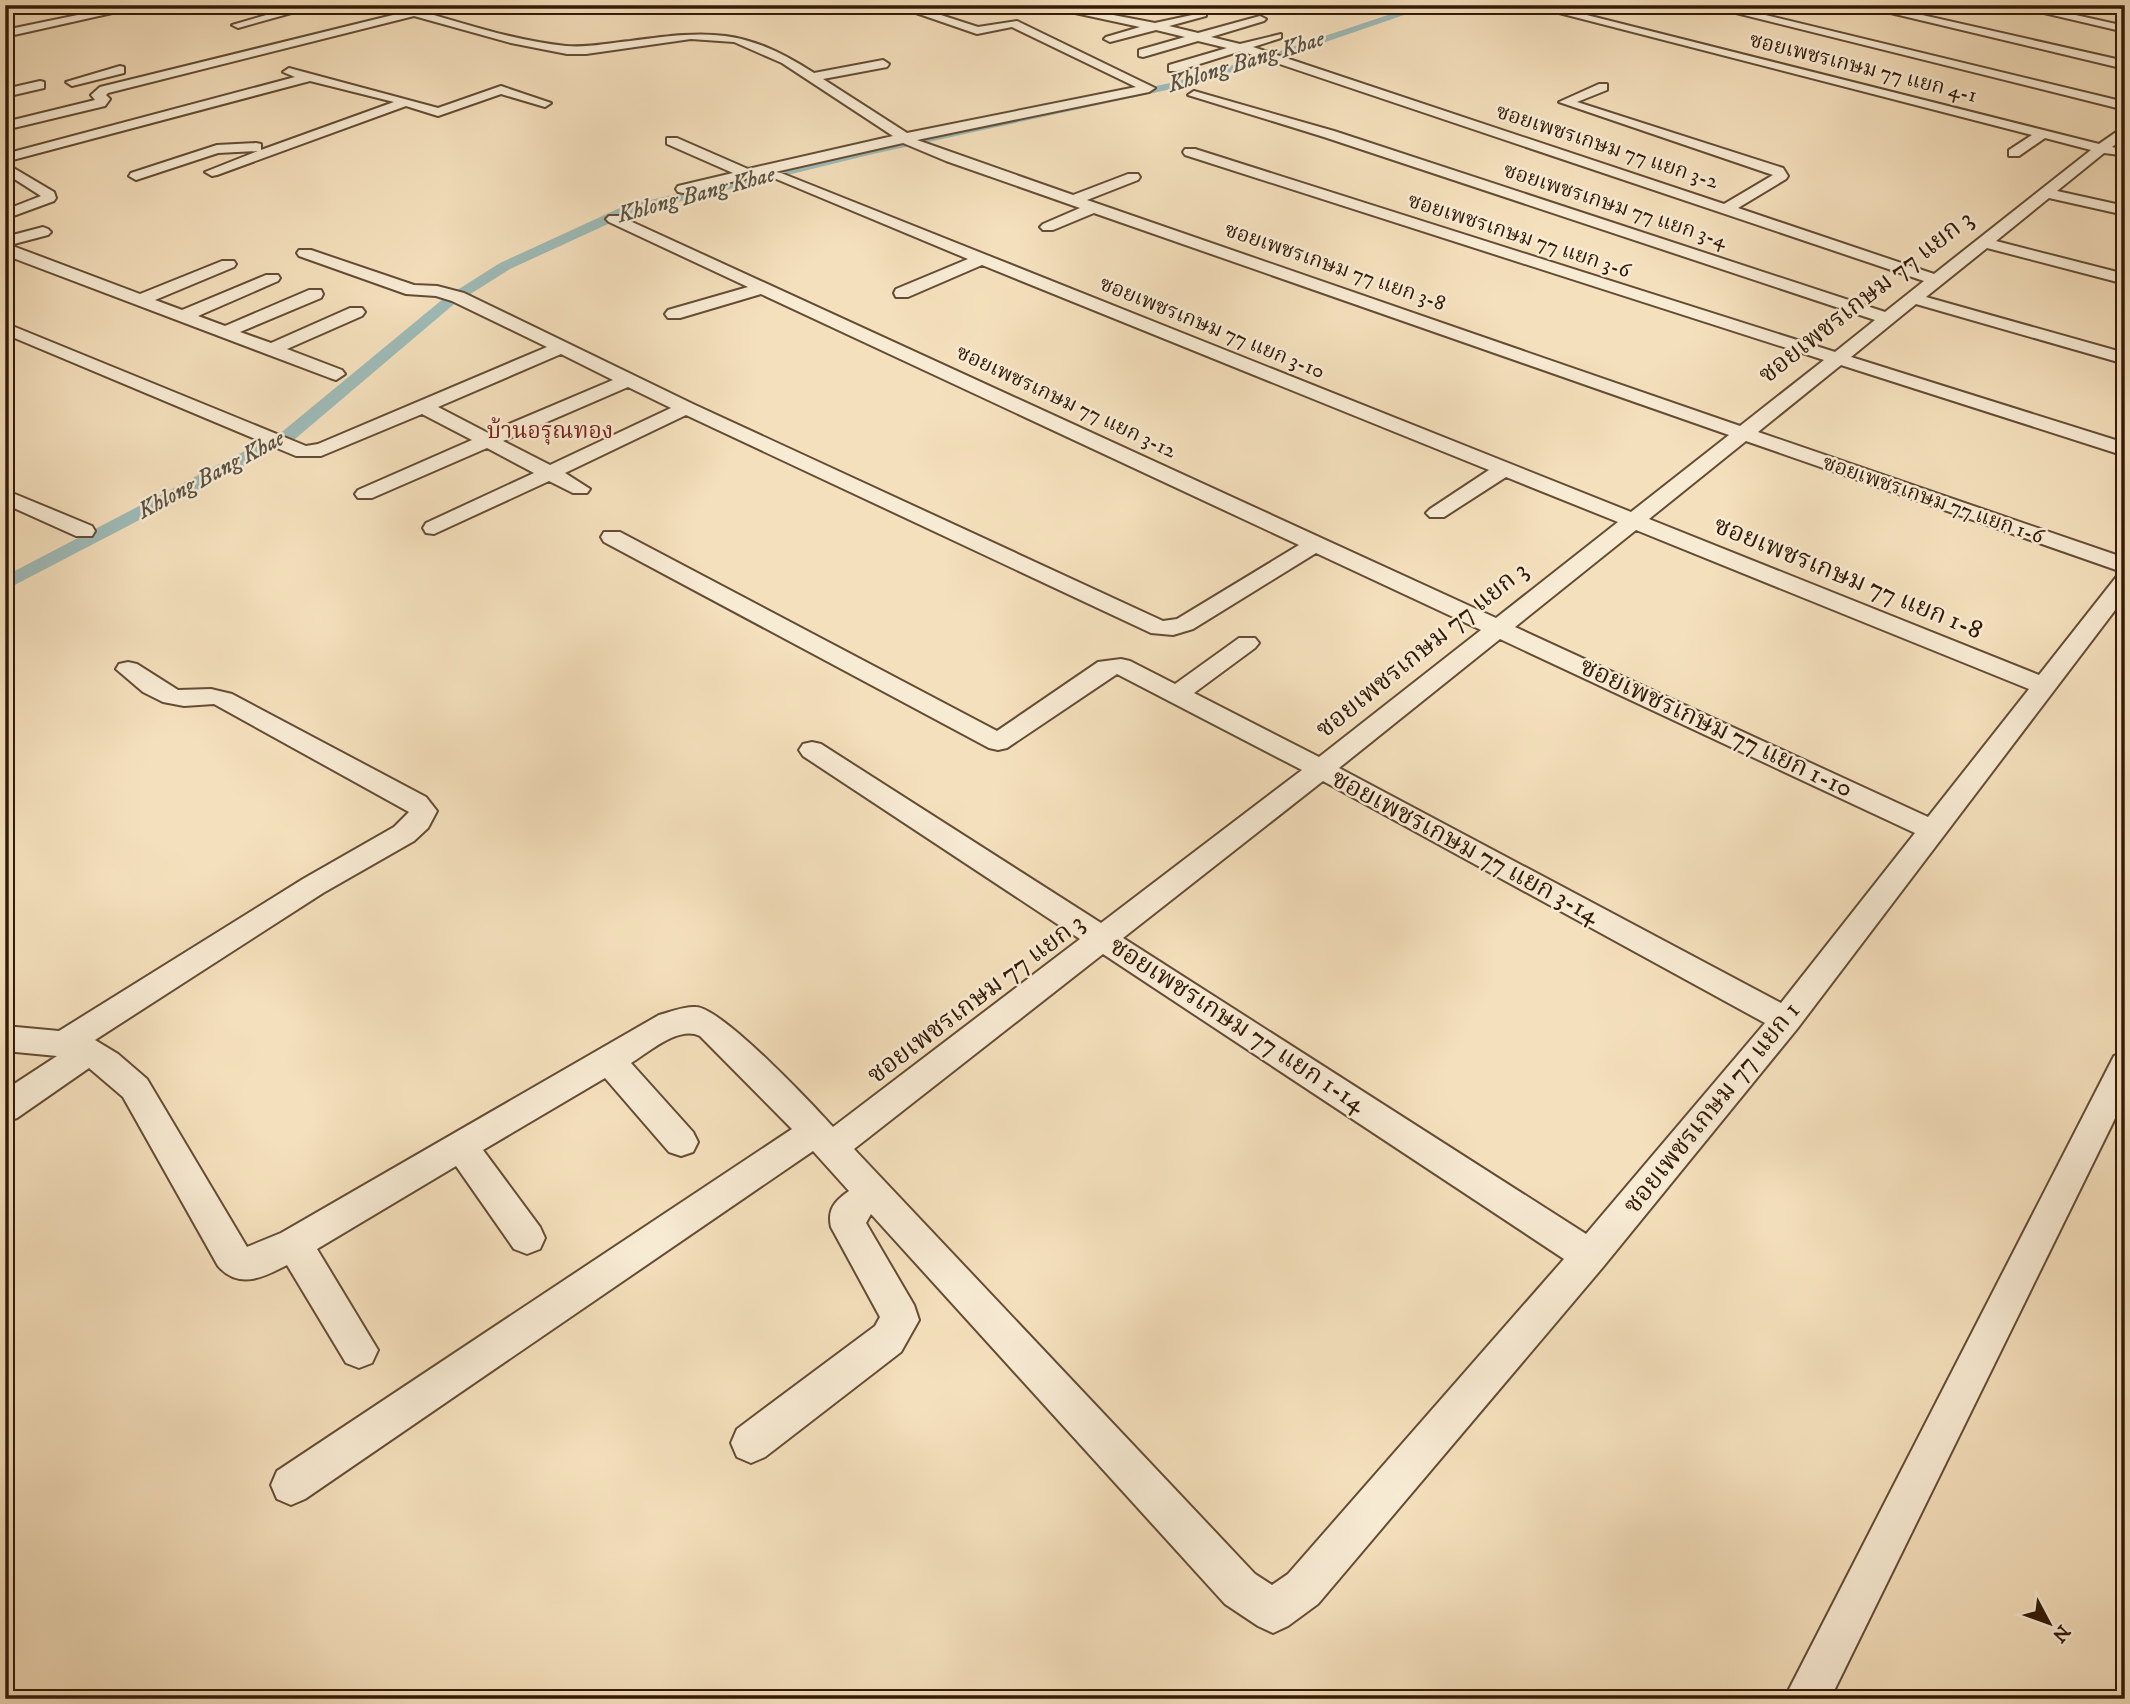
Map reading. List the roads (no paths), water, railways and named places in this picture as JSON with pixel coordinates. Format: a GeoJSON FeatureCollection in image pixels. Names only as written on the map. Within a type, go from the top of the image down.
{"type":"FeatureCollection","features":[{"type":"Feature","properties":{"kind":"street"},"geometry":{"type":"LineString","coordinates":[[6,34],[144,5]]}},
{"type":"Feature","properties":{"kind":"street"},"geometry":{"type":"LineString","coordinates":[[238,24],[315,5]]}},
{"type":"Feature","properties":{"kind":"street"},"geometry":{"type":"LineString","coordinates":[[386,5],[528,42],[566,50],[586,50]]}},
{"type":"Feature","properties":{"kind":"street"},"geometry":{"type":"LineString","coordinates":[[682,189],[1149,88],[1013,23],[977,31],[898,5]]}},
{"type":"Feature","properties":{"kind":"street","name":"ซอยเพชรเกษม 77 แยก 3-2"},"geometry":{"type":"LineString","coordinates":[[1043,5],[1068,7],[1157,27],[1265,55],[1936,280]]}},
{"type":"Feature","properties":{"kind":"street","name":"ซอยเพชรเกษม 77 แยก 4-1"},"geometry":{"type":"LineString","coordinates":[[1533,5],[2125,154]]}},
{"type":"Feature","properties":{"kind":"street"},"geometry":{"type":"LineString","coordinates":[[1709,5],[2125,106]]}},
{"type":"Feature","properties":{"kind":"street"},"geometry":{"type":"LineString","coordinates":[[1862,5],[2125,65]]}},
{"type":"Feature","properties":{"kind":"street"},"geometry":{"type":"LineString","coordinates":[[2015,5],[2125,29]]}},
{"type":"Feature","properties":{"kind":"street"},"geometry":{"type":"LineString","coordinates":[[5,126],[100,103],[104,101],[96,95],[104,90],[413,13]]}},
{"type":"Feature","properties":{"kind":"street"},"geometry":{"type":"LineString","coordinates":[[1936,22],[1956,13]]}},
{"type":"Feature","properties":{"kind":"street"},"geometry":{"type":"LineString","coordinates":[[1110,39],[1202,14]]}},
{"type":"Feature","properties":{"kind":"street"},"geometry":{"type":"LineString","coordinates":[[1078,26],[1111,18]]}},
{"type":"Feature","properties":{"kind":"street"},"geometry":{"type":"LineString","coordinates":[[76,19],[102,28]]}},
{"type":"Feature","properties":{"kind":"street"},"geometry":{"type":"LineString","coordinates":[[1143,53],[1260,19]]}},
{"type":"Feature","properties":{"kind":"street"},"geometry":{"type":"LineString","coordinates":[[384,21],[410,28]]}},
{"type":"Feature","properties":{"kind":"street"},"geometry":{"type":"LineString","coordinates":[[442,36],[474,29]]}},
{"type":"Feature","properties":{"kind":"street"},"geometry":{"type":"LineString","coordinates":[[6,34],[28,43]]}},
{"type":"Feature","properties":{"kind":"street"},"geometry":{"type":"LineString","coordinates":[[528,42],[560,36]]}},
{"type":"Feature","properties":{"kind":"street"},"geometry":{"type":"LineString","coordinates":[[596,36],[632,44],[652,53]]}},
{"type":"Feature","properties":{"kind":"street","name":"ซอยเพชรเกษม 77 แยก 3-8"},"geometry":{"type":"LineString","coordinates":[[586,50],[691,36],[711,43],[743,41],[786,60],[909,141],[1742,433]]}},
{"type":"Feature","properties":{"kind":"street"},"geometry":{"type":"LineString","coordinates":[[1173,68],[1277,36]]}},
{"type":"Feature","properties":{"kind":"street"},"geometry":{"type":"LineString","coordinates":[[555,59],[586,50]]}},
{"type":"Feature","properties":{"kind":"street"},"geometry":{"type":"LineString","coordinates":[[248,55],[306,78],[438,112],[497,90],[545,103]]}},
{"type":"Feature","properties":{"kind":"street"},"geometry":{"type":"LineString","coordinates":[[1731,67],[1749,59]]}},
{"type":"Feature","properties":{"kind":"street"},"geometry":{"type":"LineString","coordinates":[[1910,72],[1930,59]]}},
{"type":"Feature","properties":{"kind":"street"},"geometry":{"type":"LineString","coordinates":[[813,77],[883,64]]}},
{"type":"Feature","properties":{"kind":"street"},"geometry":{"type":"LineString","coordinates":[[72,82],[134,66]]}},
{"type":"Feature","properties":{"kind":"street"},"geometry":{"type":"LineString","coordinates":[[1349,83],[1372,73]]}},
{"type":"Feature","properties":{"kind":"street"},"geometry":{"type":"LineString","coordinates":[[6,166],[306,78]]}},
{"type":"Feature","properties":{"kind":"street"},"geometry":{"type":"LineString","coordinates":[[315,92],[368,79]]}},
{"type":"Feature","properties":{"kind":"street"},"geometry":{"type":"LineString","coordinates":[[5,93],[40,85]]}},
{"type":"Feature","properties":{"kind":"street"},"geometry":{"type":"LineString","coordinates":[[1603,87],[1565,102],[1778,172],[1781,176],[1726,209]]}},
{"type":"Feature","properties":{"kind":"street"},"geometry":{"type":"LineString","coordinates":[[212,172],[406,102],[433,101],[462,90]]}},
{"type":"Feature","properties":{"kind":"street","name":"ซอยเพชรเกษม 77 แยก 3-4"},"geometry":{"type":"LineString","coordinates":[[1194,95],[1329,134],[1887,318]]}},
{"type":"Feature","properties":{"kind":"street"},"geometry":{"type":"LineString","coordinates":[[432,125],[524,96]]}},
{"type":"Feature","properties":{"kind":"street"},"geometry":{"type":"LineString","coordinates":[[5,113],[67,99]]}},
{"type":"Feature","properties":{"kind":"street","name":"ซอยเพชรเกษม 77 แยก 3"},"geometry":{"type":"LineString","coordinates":[[291,1485],[824,1139],[1104,938],[2125,131]]}},
{"type":"Feature","properties":{"kind":"street"},"geometry":{"type":"LineString","coordinates":[[2014,153],[2044,133]]}},
{"type":"Feature","properties":{"kind":"street"},"geometry":{"type":"LineString","coordinates":[[672,141],[747,174]]}},
{"type":"Feature","properties":{"kind":"street"},"geometry":{"type":"LineString","coordinates":[[136,176],[217,149],[279,147]]}},
{"type":"Feature","properties":{"kind":"street","name":"ซอยเพชรเกษม 77 แยก 3-6"},"geometry":{"type":"LineString","coordinates":[[1190,152],[2125,450]]}},
{"type":"Feature","properties":{"kind":"street"},"geometry":{"type":"LineString","coordinates":[[5,215],[49,198],[49,195],[6,166]]}},
{"type":"Feature","properties":{"kind":"street","name":"ซอยเพชรเกษม 77 แยก 3-10"},"geometry":{"type":"LineString","coordinates":[[776,176],[1632,521]]}},
{"type":"Feature","properties":{"kind":"street"},"geometry":{"type":"LineString","coordinates":[[1074,200],[1133,177]]}},
{"type":"Feature","properties":{"kind":"street"},"geometry":{"type":"LineString","coordinates":[[2046,193],[2125,211]]}},
{"type":"Feature","properties":{"kind":"street"},"geometry":{"type":"LineString","coordinates":[[1048,227],[1095,207]]}},
{"type":"Feature","properties":{"kind":"street","name":"ซอยเพชรเกษม 77 แยก 3-12"},"geometry":{"type":"LineString","coordinates":[[614,219],[1499,627]]}},
{"type":"Feature","properties":{"kind":"street"},"geometry":{"type":"LineString","coordinates":[[5,242],[43,232]]}},
{"type":"Feature","properties":{"kind":"street"},"geometry":{"type":"LineString","coordinates":[[1983,242],[2125,279]]}},
{"type":"Feature","properties":{"kind":"street"},"geometry":{"type":"LineString","coordinates":[[5,249],[336,374]]}},
{"type":"Feature","properties":{"kind":"street"},"geometry":{"type":"LineString","coordinates":[[305,253],[412,290],[444,293],[1159,628],[1173,628],[1185,624],[1318,543]]}},
{"type":"Feature","properties":{"kind":"street"},"geometry":{"type":"LineString","coordinates":[[902,293],[981,260]]}},
{"type":"Feature","properties":{"kind":"street"},"geometry":{"type":"LineString","coordinates":[[140,300],[228,264]]}},
{"type":"Feature","properties":{"kind":"street"},"geometry":{"type":"LineString","coordinates":[[183,316],[272,278]]}},
{"type":"Feature","properties":{"kind":"street"},"geometry":{"type":"LineString","coordinates":[[674,314],[763,288]]}},
{"type":"Feature","properties":{"kind":"street"},"geometry":{"type":"LineString","coordinates":[[225,332],[315,295]]}},
{"type":"Feature","properties":{"kind":"street"},"geometry":{"type":"LineString","coordinates":[[1912,298],[2125,359]]}},
{"type":"Feature","properties":{"kind":"street"},"geometry":{"type":"LineString","coordinates":[[271,350],[356,312]]}},
{"type":"Feature","properties":{"kind":"street"},"geometry":{"type":"LineString","coordinates":[[5,328],[303,452],[325,448],[563,348]]}},
{"type":"Feature","properties":{"kind":"street"},"geometry":{"type":"LineString","coordinates":[[365,494],[628,380]]}},
{"type":"Feature","properties":{"kind":"street"},"geometry":{"type":"LineString","coordinates":[[421,406],[580,489]]}},
{"type":"Feature","properties":{"kind":"street"},"geometry":{"type":"LineString","coordinates":[[434,528],[686,408]]}},
{"type":"Feature","properties":{"kind":"street","name":"ซอยเพชรเกษม 77 แยก 1-6"},"geometry":{"type":"LineString","coordinates":[[1742,433],[2125,566]]}},
{"type":"Feature","properties":{"kind":"street"},"geometry":{"type":"LineString","coordinates":[[1437,513],[1503,470]]}},
{"type":"Feature","properties":{"kind":"street"},"geometry":{"type":"LineString","coordinates":[[5,496],[84,531]]}},
{"type":"Feature","properties":{"kind":"street","name":"ซอยเพชรเกษม 77 แยก 1-8"},"geometry":{"type":"LineString","coordinates":[[1632,521],[2044,686]]}},
{"type":"Feature","properties":{"kind":"street","name":"ซอยเพชรเกษม 77 แยก 3-14"},"geometry":{"type":"LineString","coordinates":[[612,537],[998,742],[1107,667],[1121,666],[1321,769],[1786,1020]]}},
{"type":"Feature","properties":{"kind":"street","name":"ซอยเพชรเกษม 77 แยก 1"},"geometry":{"type":"LineString","coordinates":[[874,1194],[1240,1589],[1273,1611],[1303,1589],[1590,1256],[1786,1020],[2125,582]]}},
{"type":"Feature","properties":{"kind":"street","name":"ซอยเพชรเกษม 77 แยก 1-10"},"geometry":{"type":"LineString","coordinates":[[1499,627],[1932,830]]}},
{"type":"Feature","properties":{"kind":"street"},"geometry":{"type":"LineString","coordinates":[[1177,694],[1247,643]]}},
{"type":"Feature","properties":{"kind":"street"},"geometry":{"type":"LineString","coordinates":[[5,1108],[77,1047],[313,886],[404,834],[418,821],[423,811],[416,803],[223,699],[204,694],[184,698],[171,696],[128,670]]}},
{"type":"Feature","properties":{"kind":"street","name":"ซอยเพชรเกษม 77 แยก 1-14"},"geometry":{"type":"LineString","coordinates":[[811,750],[1590,1256]]}},
{"type":"Feature","properties":{"kind":"street"},"geometry":{"type":"LineString","coordinates":[[5,1038],[77,1047],[108,1062],[135,1088],[231,1255],[239,1264],[256,1263],[294,1244],[670,1024],[696,1019],[711,1027],[824,1139],[874,1194],[846,1215],[849,1227],[895,1305],[900,1320],[888,1339],[751,1443]]}},
{"type":"Feature","properties":{"kind":"street"},"geometry":{"type":"LineString","coordinates":[[608,1060],[681,1142]]}},
{"type":"Feature","properties":{"kind":"street"},"geometry":{"type":"LineString","coordinates":[[1806,1699],[2125,1065]]}},
{"type":"Feature","properties":{"kind":"street"},"geometry":{"type":"LineString","coordinates":[[461,1146],[527,1238]]}},
{"type":"Feature","properties":{"kind":"street"},"geometry":{"type":"LineString","coordinates":[[294,1244],[359,1350]]}},
{"type":"Feature","properties":{"kind":"waterway","name":"Khlong Bang Khae"},"geometry":{"type":"LineString","coordinates":[[5,584],[289,435],[448,302],[505,266],[627,210],[873,150],[1172,86],[1272,57],[1428,5]]}},
{"type":"Feature","properties":{"kind":"district","name":"บ้านอรุณทอง"},"geometry":{"type":"Point","coordinates":[550,431]}}]}
